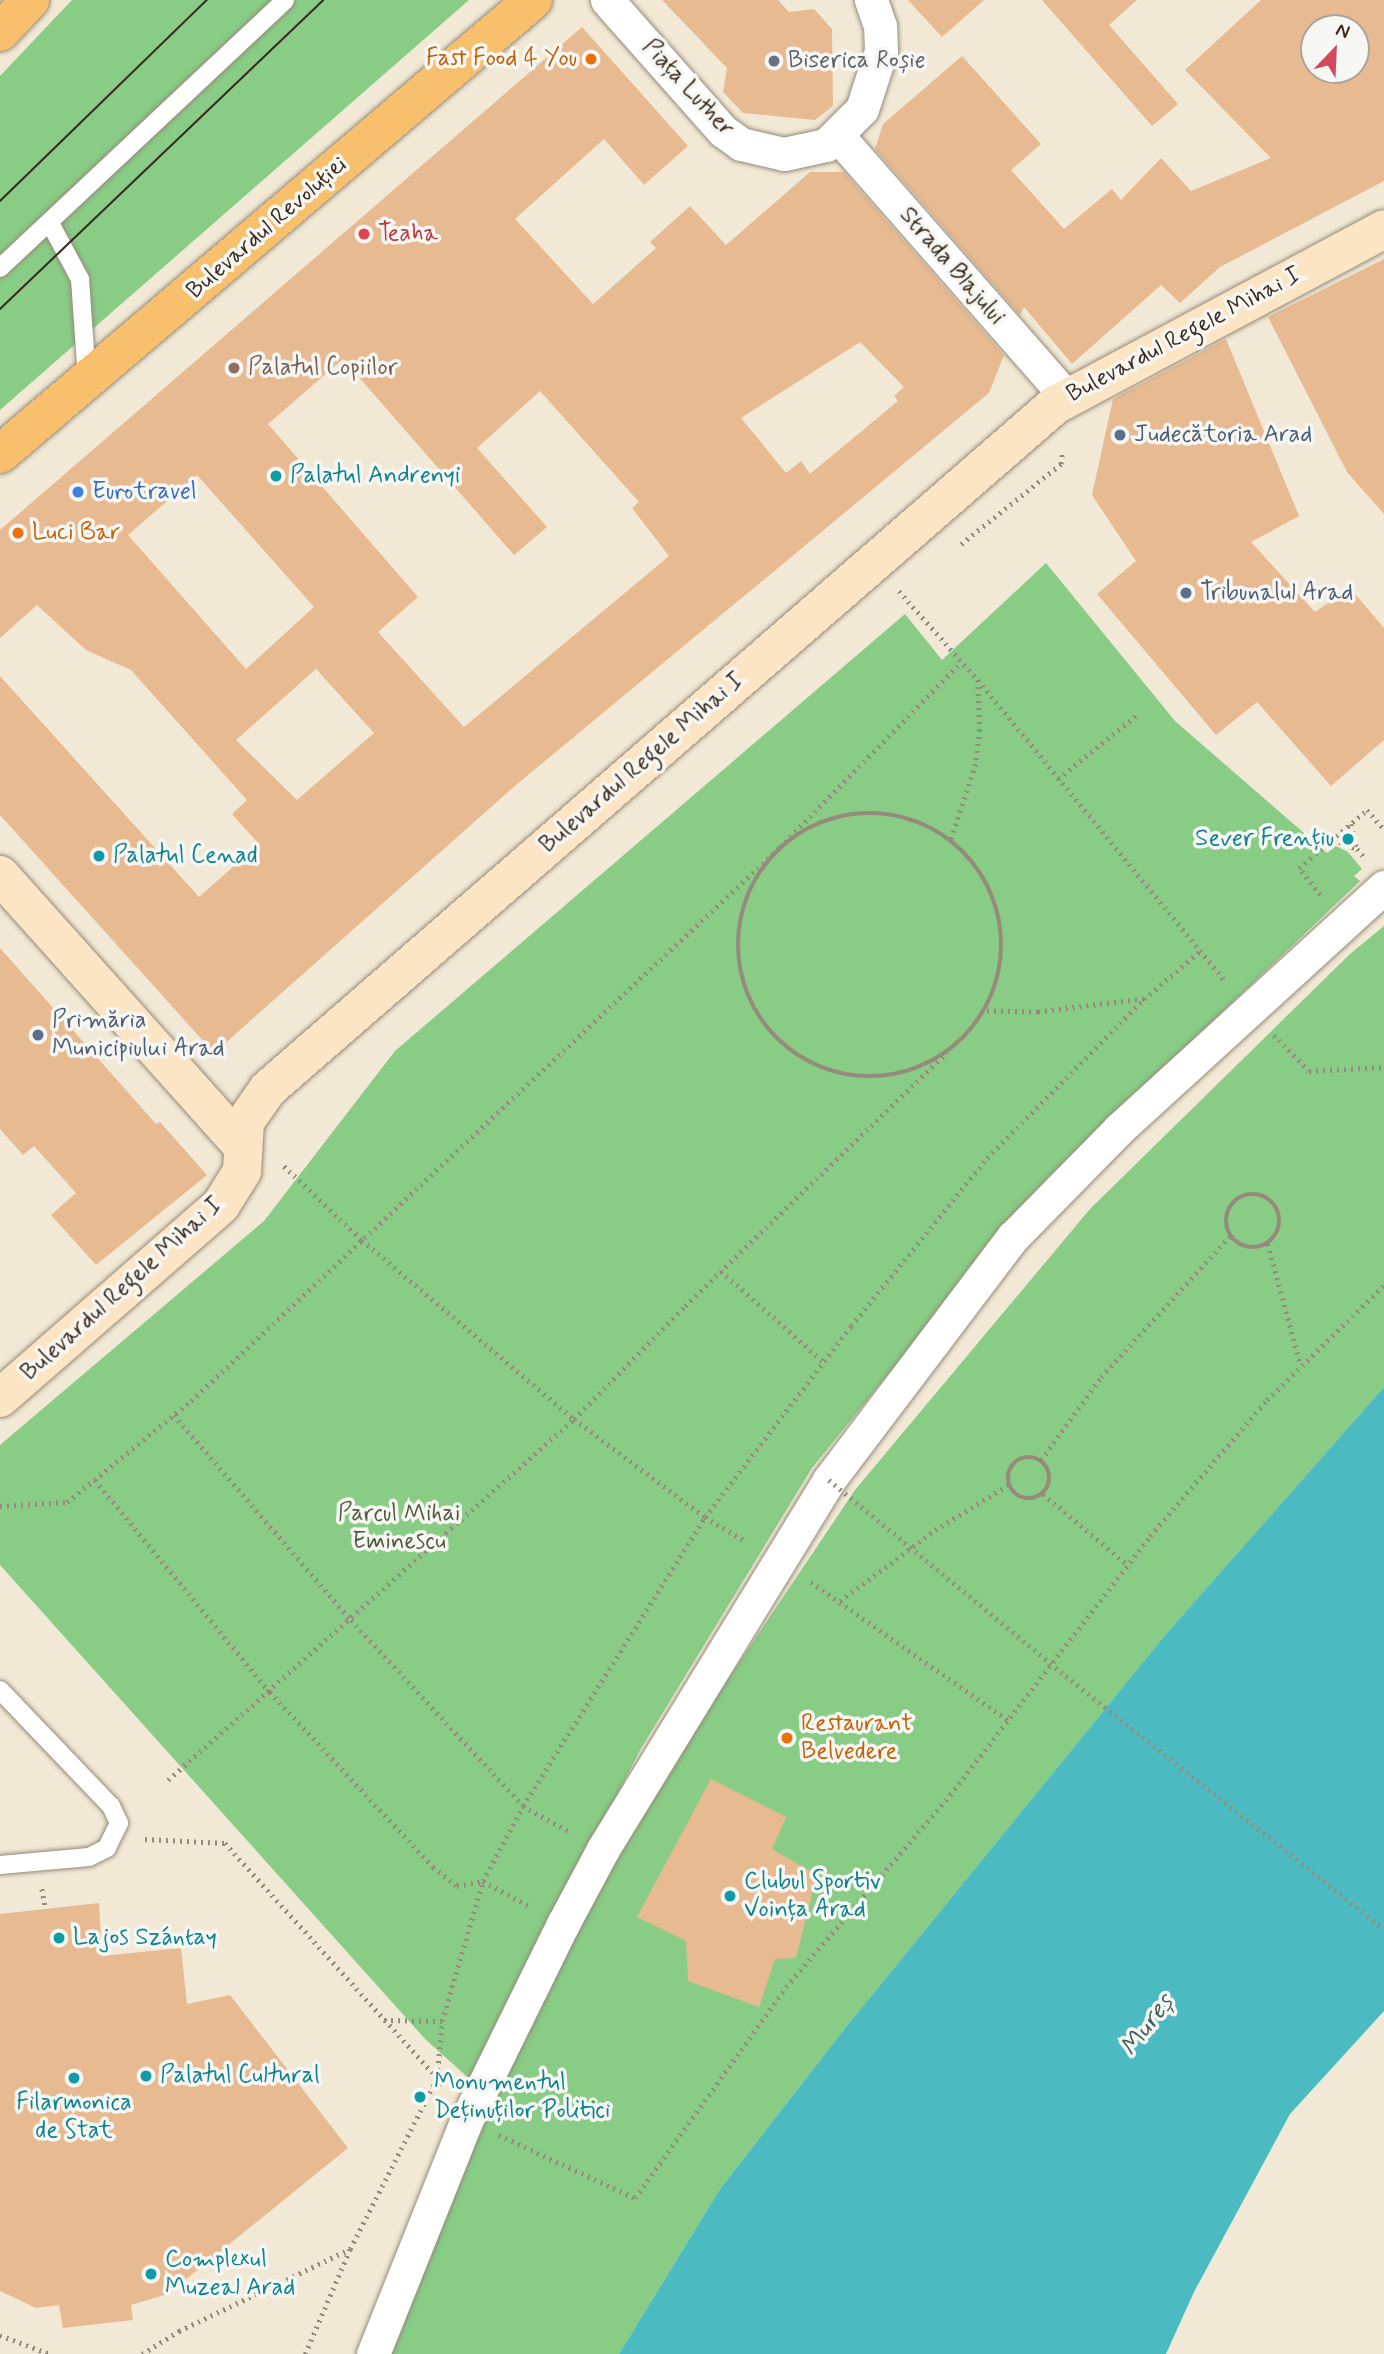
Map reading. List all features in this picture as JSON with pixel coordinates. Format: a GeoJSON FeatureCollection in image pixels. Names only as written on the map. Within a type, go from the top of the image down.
{"type":"FeatureCollection","features":[{"type":"Feature","properties":{"kind":"main road"},"geometry":{"type":"LineString","coordinates":[[0,32],[30,0]]}},
{"type":"Feature","properties":{"kind":"main road","name":"Bulevardul Revoluției"},"geometry":{"type":"LineString","coordinates":[[0,454],[533,0]]}},
{"type":"Feature","properties":{"kind":"main road","name":"Bulevardul Regele Mihai I"},"geometry":{"type":"LineString","coordinates":[[0,1398],[221,1205],[242,1171],[241,1145],[245,1122],[268,1089],[1060,400],[1384,229]]}},
{"type":"Feature","properties":{"kind":"main road"},"geometry":{"type":"LineString","coordinates":[[0,875],[241,1145]]}},
{"type":"Feature","properties":{"kind":"street","name":"Piața Luther"},"geometry":{"type":"LineString","coordinates":[[607,0],[723,131],[741,144],[794,153],[825,145],[838,136],[862,109],[876,73],[880,26],[871,0]]}},
{"type":"Feature","properties":{"kind":"street","name":"Strada Blajului"},"geometry":{"type":"LineString","coordinates":[[838,136],[1060,400]]}},
{"type":"Feature","properties":{"kind":"street"},"geometry":{"type":"LineString","coordinates":[[373,2354],[466,2121],[603,1849],[829,1480],[1013,1237],[1119,1129],[1378,877]]}},
{"type":"Feature","properties":{"kind":"lane"},"geometry":{"type":"LineString","coordinates":[[0,268],[285,0]]}},
{"type":"Feature","properties":{"kind":"lane"},"geometry":{"type":"LineString","coordinates":[[50,223],[80,279],[87,382]]}},
{"type":"Feature","properties":{"kind":"lane"},"geometry":{"type":"LineString","coordinates":[[0,1689],[111,1806],[119,1823],[116,1837],[107,1848],[89,1857],[0,1865]]}},
{"type":"Feature","properties":{"kind":"path"},"geometry":{"type":"LineString","coordinates":[[951,551],[1061,464],[1064,429],[1060,400]]}},
{"type":"Feature","properties":{"kind":"path"},"geometry":{"type":"LineString","coordinates":[[909,583],[898,590],[978,680],[1231,988]]}},
{"type":"Feature","properties":{"kind":"path"},"geometry":{"type":"LineString","coordinates":[[0,1506],[67,1502],[174,1415],[780,847],[961,662]]}},
{"type":"Feature","properties":{"kind":"path"},"geometry":{"type":"LineString","coordinates":[[951,840],[976,764],[980,730],[978,680]]}},
{"type":"Feature","properties":{"kind":"path"},"geometry":{"type":"LineString","coordinates":[[1058,779],[1139,713]]}},
{"type":"Feature","properties":{"kind":"path"},"geometry":{"type":"LineString","coordinates":[[1329,906],[1299,868],[1367,810],[1384,829]]}},
{"type":"Feature","properties":{"kind":"path"},"geometry":{"type":"LineString","coordinates":[[168,1780],[574,1419],[721,1271],[947,1052],[985,1011],[1002,962],[1002,935],[995,899],[977,867],[951,840],[919,822],[895,816],[846,814],[810,826],[780,847],[754,879],[740,918],[738,959],[748,999],[771,1033],[803,1059],[842,1074],[883,1077],[923,1066],[947,1052]]}},
{"type":"Feature","properties":{"kind":"path"},"geometry":{"type":"LineString","coordinates":[[1351,824],[1357,849],[1378,877]]}},
{"type":"Feature","properties":{"kind":"path"},"geometry":{"type":"LineString","coordinates":[[1333,839],[1357,849]]}},
{"type":"Feature","properties":{"kind":"path"},"geometry":{"type":"LineString","coordinates":[[305,2354],[350,2249],[437,2078],[442,2021],[482,1881],[523,1806],[705,1517],[987,1158],[1144,999],[1199,952]]}},
{"type":"Feature","properties":{"kind":"path"},"geometry":{"type":"LineString","coordinates":[[985,1011],[1038,1012],[1144,999]]}},
{"type":"Feature","properties":{"kind":"path"},"geometry":{"type":"LineString","coordinates":[[1309,1072],[1384,1067]]}},
{"type":"Feature","properties":{"kind":"path"},"geometry":{"type":"LineString","coordinates":[[284,1166],[362,1240],[574,1419],[705,1517],[778,1560]]}},
{"type":"Feature","properties":{"kind":"path"},"geometry":{"type":"LineString","coordinates":[[1258,1194],[1274,1203],[1280,1218],[1277,1235],[1268,1244],[1247,1248],[1230,1236],[1226,1224],[1229,1208],[1242,1196],[1258,1194]]}},
{"type":"Feature","properties":{"kind":"path"},"geometry":{"type":"LineString","coordinates":[[1041,1460],[1101,1377],[1230,1236]]}},
{"type":"Feature","properties":{"kind":"path"},"geometry":{"type":"LineString","coordinates":[[1268,1244],[1301,1366]]}},
{"type":"Feature","properties":{"kind":"path"},"geometry":{"type":"LineString","coordinates":[[721,1271],[825,1363]]}},
{"type":"Feature","properties":{"kind":"path"},"geometry":{"type":"LineString","coordinates":[[116,1837],[225,1843],[437,2078],[466,2121],[635,2198],[786,1987],[1008,1720],[1128,1565],[1301,1366],[1384,1285]]}},
{"type":"Feature","properties":{"kind":"path"},"geometry":{"type":"LineString","coordinates":[[174,1415],[351,1620],[523,1806],[575,1834]]}},
{"type":"Feature","properties":{"kind":"path"},"geometry":{"type":"LineString","coordinates":[[1008,1485],[1026,1500],[1043,1494],[1051,1476],[1041,1460],[1028,1457],[1014,1464],[1008,1485],[936,1530],[840,1601],[1008,1720]]}},
{"type":"Feature","properties":{"kind":"path"},"geometry":{"type":"LineString","coordinates":[[95,1480],[270,1692],[433,1867],[457,1886],[482,1881],[535,1909]]}},
{"type":"Feature","properties":{"kind":"path"},"geometry":{"type":"LineString","coordinates":[[829,1480],[1066,1676],[1384,1929]]}},
{"type":"Feature","properties":{"kind":"path"},"geometry":{"type":"LineString","coordinates":[[1043,1494],[1128,1565]]}},
{"type":"Feature","properties":{"kind":"path"},"geometry":{"type":"LineString","coordinates":[[42,1888],[46,1909]]}},
{"type":"Feature","properties":{"kind":"path"},"geometry":{"type":"LineString","coordinates":[[384,2020],[442,2021]]}},
{"type":"Feature","properties":{"kind":"path"},"geometry":{"type":"LineString","coordinates":[[142,2354],[350,2249]]}},
{"type":"Feature","properties":{"kind":"path"},"geometry":{"type":"LineString","coordinates":[[0,2335],[50,2354]]}},
{"type":"Feature","properties":{"kind":"green space"},"geometry":{"type":"Polygon","coordinates":[[[72,0],[469,0],[0,410],[0,76],[72,0]]]}},
{"type":"Feature","properties":{"kind":"green space","name":"Parcul Mihai Eminescu"},"geometry":{"type":"Polygon","coordinates":[[[1046,563],[1175,721],[1327,853],[1336,846],[1348,852],[1362,869],[1354,876],[1360,881],[1048,1178],[812,1468],[640,1750],[472,2081],[426,2040],[0,1565],[0,1445],[264,1221],[395,1051],[905,614],[942,660],[1046,563]]]}},
{"type":"Feature","properties":{"kind":"green space"},"geometry":{"type":"Polygon","coordinates":[[[1384,926],[1384,1387],[1166,1634],[846,2027],[720,2189],[619,2354],[387,2354],[501,2072],[603,1865],[855,1490],[1090,1209],[1350,954],[1384,926]]]}},
{"type":"Feature","properties":{"kind":"water","name":"Mureș"},"geometry":{"type":"Polygon","coordinates":[[[1384,1387],[1384,2011],[1290,2114],[1194,2292],[1166,2354],[619,2354],[720,2189],[846,2027],[1166,1634],[1384,1387]]]}},
{"type":"Feature","properties":{"kind":"building","name":"Biserica Roșie"},"geometry":{"type":"Polygon","coordinates":[[[662,0],[778,0],[789,12],[814,9],[832,29],[833,106],[815,120],[743,113],[723,92],[727,68],[662,0]]]}},
{"type":"Feature","properties":{"kind":"building"},"geometry":{"type":"Polygon","coordinates":[[[908,0],[984,0],[942,37],[908,0]]]}},
{"type":"Feature","properties":{"kind":"building"},"geometry":{"type":"Polygon","coordinates":[[[1042,0],[1137,0],[1109,25],[1178,104],[1152,126],[1042,0]]]}},
{"type":"Feature","properties":{"kind":"building"},"geometry":{"type":"Polygon","coordinates":[[[1261,0],[1384,0],[1384,181],[1220,267],[1180,303],[1161,285],[1072,364],[1024,307],[1020,315],[875,149],[883,124],[962,56],[1041,144],[1011,170],[1064,229],[1112,189],[1121,200],[1161,158],[1191,191],[1271,158],[1185,70],[1261,0]]]}},
{"type":"Feature","properties":{"kind":"building"},"geometry":{"type":"Polygon","coordinates":[[[582,27],[688,146],[644,185],[604,139],[515,219],[593,304],[656,248],[650,242],[690,206],[726,245],[810,172],[844,172],[1004,355],[989,393],[516,785],[214,1053],[0,815],[0,676],[199,897],[259,844],[232,814],[247,800],[131,670],[86,650],[37,605],[0,638],[0,530],[582,27]],[[860,342],[741,418],[786,473],[801,461],[810,474],[898,401],[894,396],[904,387],[860,342]],[[343,359],[268,424],[418,597],[378,632],[464,727],[669,556],[632,508],[639,502],[540,391],[477,448],[547,527],[514,555],[343,359]],[[197,475],[128,535],[246,669],[314,607],[197,475]],[[316,669],[236,740],[297,800],[374,733],[316,669]]]}},
{"type":"Feature","properties":{"kind":"building"},"geometry":{"type":"Polygon","coordinates":[[[1384,259],[1384,514],[1347,472],[1268,317],[1384,259]]]}},
{"type":"Feature","properties":{"kind":"building"},"geometry":{"type":"Polygon","coordinates":[[[1226,339],[1299,516],[1251,542],[1315,612],[1350,588],[1384,628],[1384,740],[1331,786],[1257,702],[1216,735],[1097,594],[1136,561],[1092,495],[1113,399],[1226,339]]]}},
{"type":"Feature","properties":{"kind":"building","name":"Primăria Municipiului Arad"},"geometry":{"type":"Polygon","coordinates":[[[0,948],[156,1124],[160,1122],[207,1175],[96,1265],[51,1215],[76,1193],[34,1146],[23,1155],[0,1129],[0,948]]]}},
{"type":"Feature","properties":{"kind":"building","name":"Clubul Sportiv Voința Arad"},"geometry":{"type":"Polygon","coordinates":[[[711,1779],[786,1817],[772,1849],[817,1875],[796,1958],[775,1959],[759,2007],[688,1981],[686,1941],[637,1917],[711,1779]]]}},
{"type":"Feature","properties":{"kind":"building","name":"Palatul Cultural"},"geometry":{"type":"Polygon","coordinates":[[[99,1903],[102,1956],[181,1948],[187,2004],[230,1995],[348,2148],[168,2294],[131,2305],[133,2320],[63,2328],[59,2305],[36,2308],[0,2291],[0,1914],[99,1903]]]}},
{"type":"Feature","properties":{"kind":"tram line"},"geometry":{"type":"LineString","coordinates":[[0,201],[207,0]]}},
{"type":"Feature","properties":{"kind":"tram line"},"geometry":{"type":"LineString","coordinates":[[0,309],[323,0]]}},
{"type":"Feature","properties":{"kind":"place","name":"Fast Food 4 You"},"geometry":{"type":"Point","coordinates":[591,59]}},
{"type":"Feature","properties":{"kind":"place","name":"Biserica Roșie"},"geometry":{"type":"Point","coordinates":[774,61]}},
{"type":"Feature","properties":{"kind":"place","name":"Teaha"},"geometry":{"type":"Point","coordinates":[364,234]}},
{"type":"Feature","properties":{"kind":"place","name":"Palatul Copiilor"},"geometry":{"type":"Point","coordinates":[234,368]}},
{"type":"Feature","properties":{"kind":"place","name":"Judecătoria Arad"},"geometry":{"type":"Point","coordinates":[1120,435]}},
{"type":"Feature","properties":{"kind":"place","name":"Palatul Andrenyi"},"geometry":{"type":"Point","coordinates":[276,476]}},
{"type":"Feature","properties":{"kind":"place","name":"Eurotravel"},"geometry":{"type":"Point","coordinates":[78,492]}},
{"type":"Feature","properties":{"kind":"place","name":"Luci Bar"},"geometry":{"type":"Point","coordinates":[18,533]}},
{"type":"Feature","properties":{"kind":"place","name":"Tribunalul Arad"},"geometry":{"type":"Point","coordinates":[1186,593]}},
{"type":"Feature","properties":{"kind":"place","name":"Sever Frențiu"},"geometry":{"type":"Point","coordinates":[1348,839]}},
{"type":"Feature","properties":{"kind":"place","name":"Palatul Cenad"},"geometry":{"type":"Point","coordinates":[99,856]}},
{"type":"Feature","properties":{"kind":"place","name":"Primăria Municipiului Arad"},"geometry":{"type":"Point","coordinates":[38,1035]}},
{"type":"Feature","properties":{"kind":"place","name":"Restaurant Belvedere"},"geometry":{"type":"Point","coordinates":[787,1738]}},
{"type":"Feature","properties":{"kind":"place","name":"Clubul Sportiv Voința Arad"},"geometry":{"type":"Point","coordinates":[730,1896]}},
{"type":"Feature","properties":{"kind":"place","name":"Lajos Szántay"},"geometry":{"type":"Point","coordinates":[59,1938]}},
{"type":"Feature","properties":{"kind":"place","name":"Palatul Cultural"},"geometry":{"type":"Point","coordinates":[146,2076]}},
{"type":"Feature","properties":{"kind":"place","name":"Filarmonica de Stat"},"geometry":{"type":"Point","coordinates":[74,2078]}},
{"type":"Feature","properties":{"kind":"place","name":"Monumentul Deținuților Politici"},"geometry":{"type":"Point","coordinates":[420,2097]}},
{"type":"Feature","properties":{"kind":"place","name":"Complexul Muzeal Arad"},"geometry":{"type":"Point","coordinates":[151,2274]}}]}
